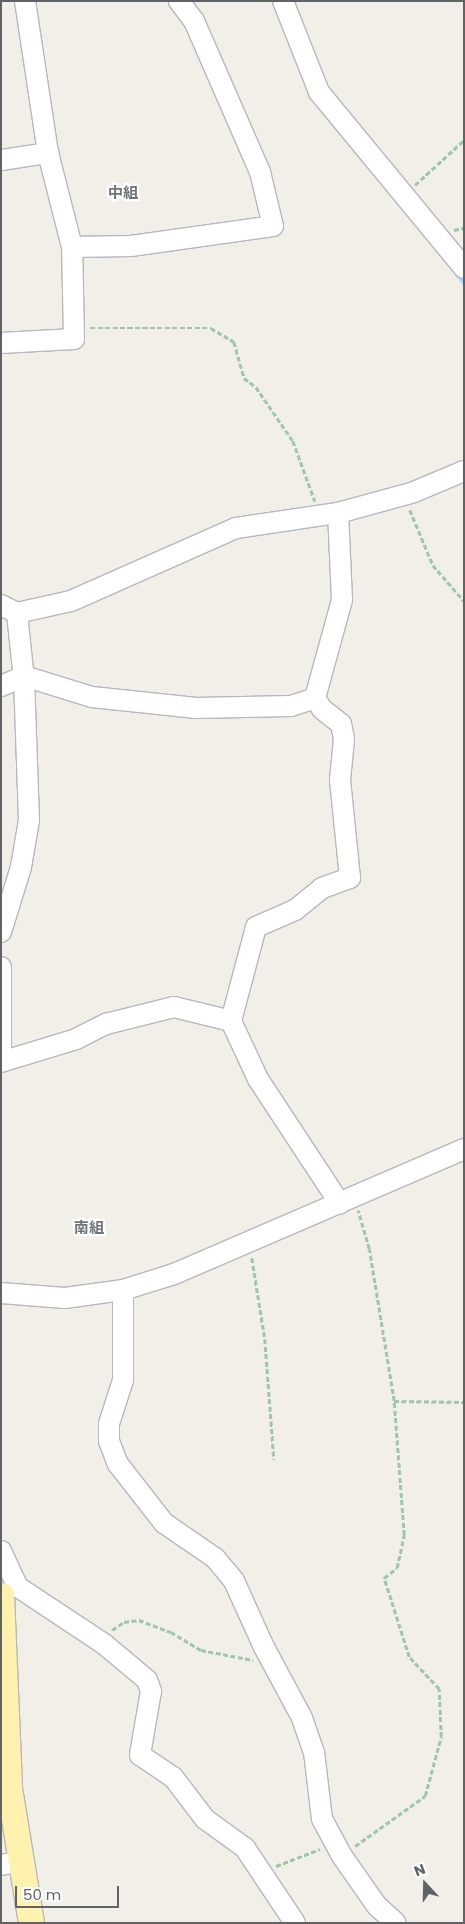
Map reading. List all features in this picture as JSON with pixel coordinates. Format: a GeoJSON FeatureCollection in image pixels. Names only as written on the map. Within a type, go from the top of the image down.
{"type":"FeatureCollection","features":[{"type":"Feature","properties":{"kind":"main road"},"geometry":{"type":"LineString","coordinates":[[1,1595],[5,1783],[11,1863],[31,1923]]}},
{"type":"Feature","properties":{"kind":"street"},"geometry":{"type":"LineString","coordinates":[[1,343],[74,339],[72,247],[48,153],[25,1]]}},
{"type":"Feature","properties":{"kind":"street"},"geometry":{"type":"LineString","coordinates":[[72,247],[131,246],[273,226],[260,172],[194,21],[179,1]]}},
{"type":"Feature","properties":{"kind":"street"},"geometry":{"type":"LineString","coordinates":[[283,1],[319,92],[464,268]]}},
{"type":"Feature","properties":{"kind":"street"},"geometry":{"type":"LineString","coordinates":[[1,160],[48,153]]}},
{"type":"Feature","properties":{"kind":"street"},"geometry":{"type":"LineString","coordinates":[[1,932],[21,867],[29,820],[24,676],[9,609],[71,601],[236,528],[329,514],[403,495],[464,471]]}},
{"type":"Feature","properties":{"kind":"street"},"geometry":{"type":"LineString","coordinates":[[329,514],[342,600],[315,698],[322,709],[341,724],[344,739],[340,780],[350,878],[322,888],[295,910],[256,927],[231,1021],[258,1079],[347,1201]]}},
{"type":"Feature","properties":{"kind":"street"},"geometry":{"type":"LineString","coordinates":[[1,686],[24,676],[92,697],[196,708],[291,706],[315,698]]}},
{"type":"Feature","properties":{"kind":"street"},"geometry":{"type":"LineString","coordinates":[[1,967],[1,1050]]}},
{"type":"Feature","properties":{"kind":"street"},"geometry":{"type":"LineString","coordinates":[[1,1062],[76,1039],[106,1024],[174,1007],[231,1021]]}},
{"type":"Feature","properties":{"kind":"street"},"geometry":{"type":"LineString","coordinates":[[1,1293],[65,1298],[123,1290],[174,1274],[464,1149]]}},
{"type":"Feature","properties":{"kind":"street"},"geometry":{"type":"LineString","coordinates":[[123,1290],[123,1380],[109,1424],[110,1441],[118,1464],[164,1523],[215,1558],[234,1581],[270,1660],[305,1726],[314,1752],[322,1819],[339,1851],[377,1906],[396,1923]]}},
{"type":"Feature","properties":{"kind":"street"},"geometry":{"type":"LineString","coordinates":[[1,1550],[18,1587],[98,1640],[146,1680],[151,1691],[140,1755],[173,1777],[205,1819],[245,1848],[295,1923]]}},
{"type":"Feature","properties":{"kind":"path"},"geometry":{"type":"LineString","coordinates":[[403,196],[464,140]]}},
{"type":"Feature","properties":{"kind":"path"},"geometry":{"type":"LineString","coordinates":[[74,328],[211,328],[234,342],[244,378],[256,387],[293,441],[329,514]]}},
{"type":"Feature","properties":{"kind":"path"},"geometry":{"type":"LineString","coordinates":[[403,495],[434,565],[464,601]]}},
{"type":"Feature","properties":{"kind":"path"},"geometry":{"type":"LineString","coordinates":[[260,1872],[313,1850],[339,1851],[426,1796],[442,1738],[439,1689],[410,1657],[384,1578],[397,1568],[404,1535],[394,1402],[369,1249],[347,1201]]}},
{"type":"Feature","properties":{"kind":"path"},"geometry":{"type":"LineString","coordinates":[[250,1242],[264,1339],[274,1460]]}},
{"type":"Feature","properties":{"kind":"path"},"geometry":{"type":"LineString","coordinates":[[394,1402],[464,1402]]}},
{"type":"Feature","properties":{"kind":"path"},"geometry":{"type":"LineString","coordinates":[[98,1640],[124,1622],[139,1620],[171,1632],[201,1650],[245,1660],[270,1660]]}},
{"type":"Feature","properties":{"kind":"waterway"},"geometry":{"type":"LineString","coordinates":[[457,273],[464,282]]}},
{"type":"Feature","properties":{"kind":"district","name":"中組"},"geometry":{"type":"Point","coordinates":[123,193]}},
{"type":"Feature","properties":{"kind":"district","name":"南組"},"geometry":{"type":"Point","coordinates":[89,1228]}}]}
